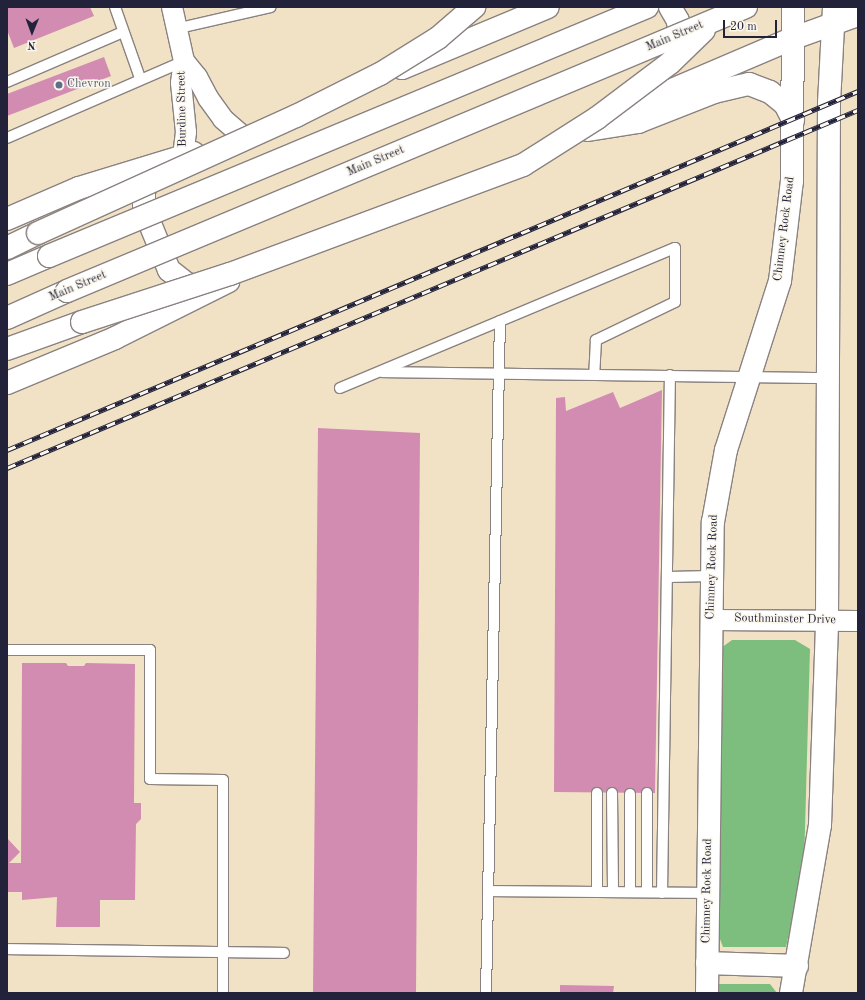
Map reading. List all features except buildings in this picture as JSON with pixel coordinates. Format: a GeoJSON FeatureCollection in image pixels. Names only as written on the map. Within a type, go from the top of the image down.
{"type":"FeatureCollection","features":[{"type":"Feature","properties":{"kind":"main road"},"geometry":{"type":"LineString","coordinates":[[7,248],[296,116],[380,74],[438,38],[474,7]]}},
{"type":"Feature","properties":{"kind":"main road"},"geometry":{"type":"LineString","coordinates":[[7,219],[79,188],[179,159],[548,7]]}},
{"type":"Feature","properties":{"kind":"main road"},"geometry":{"type":"LineString","coordinates":[[7,274],[646,7]]}},
{"type":"Feature","properties":{"kind":"main road"},"geometry":{"type":"LineString","coordinates":[[662,94],[680,66],[681,51],[678,21],[670,7]]}},
{"type":"Feature","properties":{"kind":"main road"},"geometry":{"type":"LineString","coordinates":[[7,349],[82,322],[230,274],[522,164],[597,118],[670,63],[728,7]]}},
{"type":"Feature","properties":{"kind":"main road","name":"Main Street"},"geometry":{"type":"LineString","coordinates":[[7,318],[67,291],[746,7]]}},
{"type":"Feature","properties":{"kind":"main road","name":"Chimney Rock Road"},"geometry":{"type":"LineString","coordinates":[[707,993],[711,620],[715,507],[726,450],[780,281],[792,182],[794,7]]}},
{"type":"Feature","properties":{"kind":"main road"},"geometry":{"type":"LineString","coordinates":[[791,993],[797,966],[820,825],[827,621],[829,103],[834,15]]}},
{"type":"Feature","properties":{"kind":"main road"},"geometry":{"type":"LineString","coordinates":[[7,383],[115,338],[259,266],[794,38],[834,15],[858,15]]}},
{"type":"Feature","properties":{"kind":"main road"},"geometry":{"type":"LineString","coordinates":[[575,132],[638,122],[714,92],[749,84],[770,92],[785,104],[793,120]]}},
{"type":"Feature","properties":{"kind":"main road"},"geometry":{"type":"LineString","coordinates":[[179,159],[152,175],[144,191],[144,209],[170,270],[187,284],[203,287],[224,284]]}},
{"type":"Feature","properties":{"kind":"main road"},"geometry":{"type":"LineString","coordinates":[[707,963],[797,966]]}},
{"type":"Feature","properties":{"kind":"street","name":"Burdine Street"},"geometry":{"type":"LineString","coordinates":[[172,7],[175,28],[184,61],[181,83],[186,132],[179,159]]}},
{"type":"Feature","properties":{"kind":"street","name":"Burdine Street"},"geometry":{"type":"LineString","coordinates":[[184,61],[197,77],[223,119],[240,134]]}},
{"type":"Feature","properties":{"kind":"street","name":"Southminster Drive"},"geometry":{"type":"LineString","coordinates":[[711,620],[858,621]]}},
{"type":"Feature","properties":{"kind":"lane"},"geometry":{"type":"LineString","coordinates":[[115,7],[140,78]]}},
{"type":"Feature","properties":{"kind":"lane"},"geometry":{"type":"LineString","coordinates":[[175,28],[238,10],[271,7]]}},
{"type":"Feature","properties":{"kind":"lane"},"geometry":{"type":"LineString","coordinates":[[7,82],[123,32]]}},
{"type":"Feature","properties":{"kind":"lane"},"geometry":{"type":"LineString","coordinates":[[7,138],[140,78],[184,61]]}},
{"type":"Feature","properties":{"kind":"lane"},"geometry":{"type":"LineString","coordinates":[[340,388],[675,248],[675,302],[596,340],[594,374]]}},
{"type":"Feature","properties":{"kind":"lane"},"geometry":{"type":"LineString","coordinates":[[486,993],[500,321]]}},
{"type":"Feature","properties":{"kind":"lane"},"geometry":{"type":"LineString","coordinates":[[378,372],[499,372],[828,378]]}},
{"type":"Feature","properties":{"kind":"lane"},"geometry":{"type":"LineString","coordinates":[[662,893],[670,375]]}},
{"type":"Feature","properties":{"kind":"lane"},"geometry":{"type":"LineString","coordinates":[[668,577],[712,576]]}},
{"type":"Feature","properties":{"kind":"lane"},"geometry":{"type":"LineString","coordinates":[[7,650],[150,650],[150,780],[223,780],[223,993]]}},
{"type":"Feature","properties":{"kind":"lane"},"geometry":{"type":"LineString","coordinates":[[596,793],[597,892]]}},
{"type":"Feature","properties":{"kind":"lane"},"geometry":{"type":"LineString","coordinates":[[612,793],[613,892]]}},
{"type":"Feature","properties":{"kind":"lane"},"geometry":{"type":"LineString","coordinates":[[647,793],[647,892]]}},
{"type":"Feature","properties":{"kind":"lane"},"geometry":{"type":"LineString","coordinates":[[630,794],[630,892]]}},
{"type":"Feature","properties":{"kind":"lane"},"geometry":{"type":"LineString","coordinates":[[488,891],[708,893]]}},
{"type":"Feature","properties":{"kind":"lane"},"geometry":{"type":"LineString","coordinates":[[7,949],[284,953]]}},
{"type":"Feature","properties":{"kind":"green space"},"geometry":{"type":"Polygon","coordinates":[[[732,640],[795,640],[810,649],[804,865],[786,947],[723,947],[718,934],[721,648],[732,640]]]}},
{"type":"Feature","properties":{"kind":"green space"},"geometry":{"type":"Polygon","coordinates":[[[717,984],[770,984],[777,993],[716,993],[717,984]]]}},
{"type":"Feature","properties":{"kind":"railway"},"geometry":{"type":"LineString","coordinates":[[7,450],[858,91]]}},
{"type":"Feature","properties":{"kind":"railway"},"geometry":{"type":"LineString","coordinates":[[7,468],[858,110]]}},
{"type":"Feature","properties":{"kind":"place","name":"Chevron"},"geometry":{"type":"Point","coordinates":[59,85]}}]}
